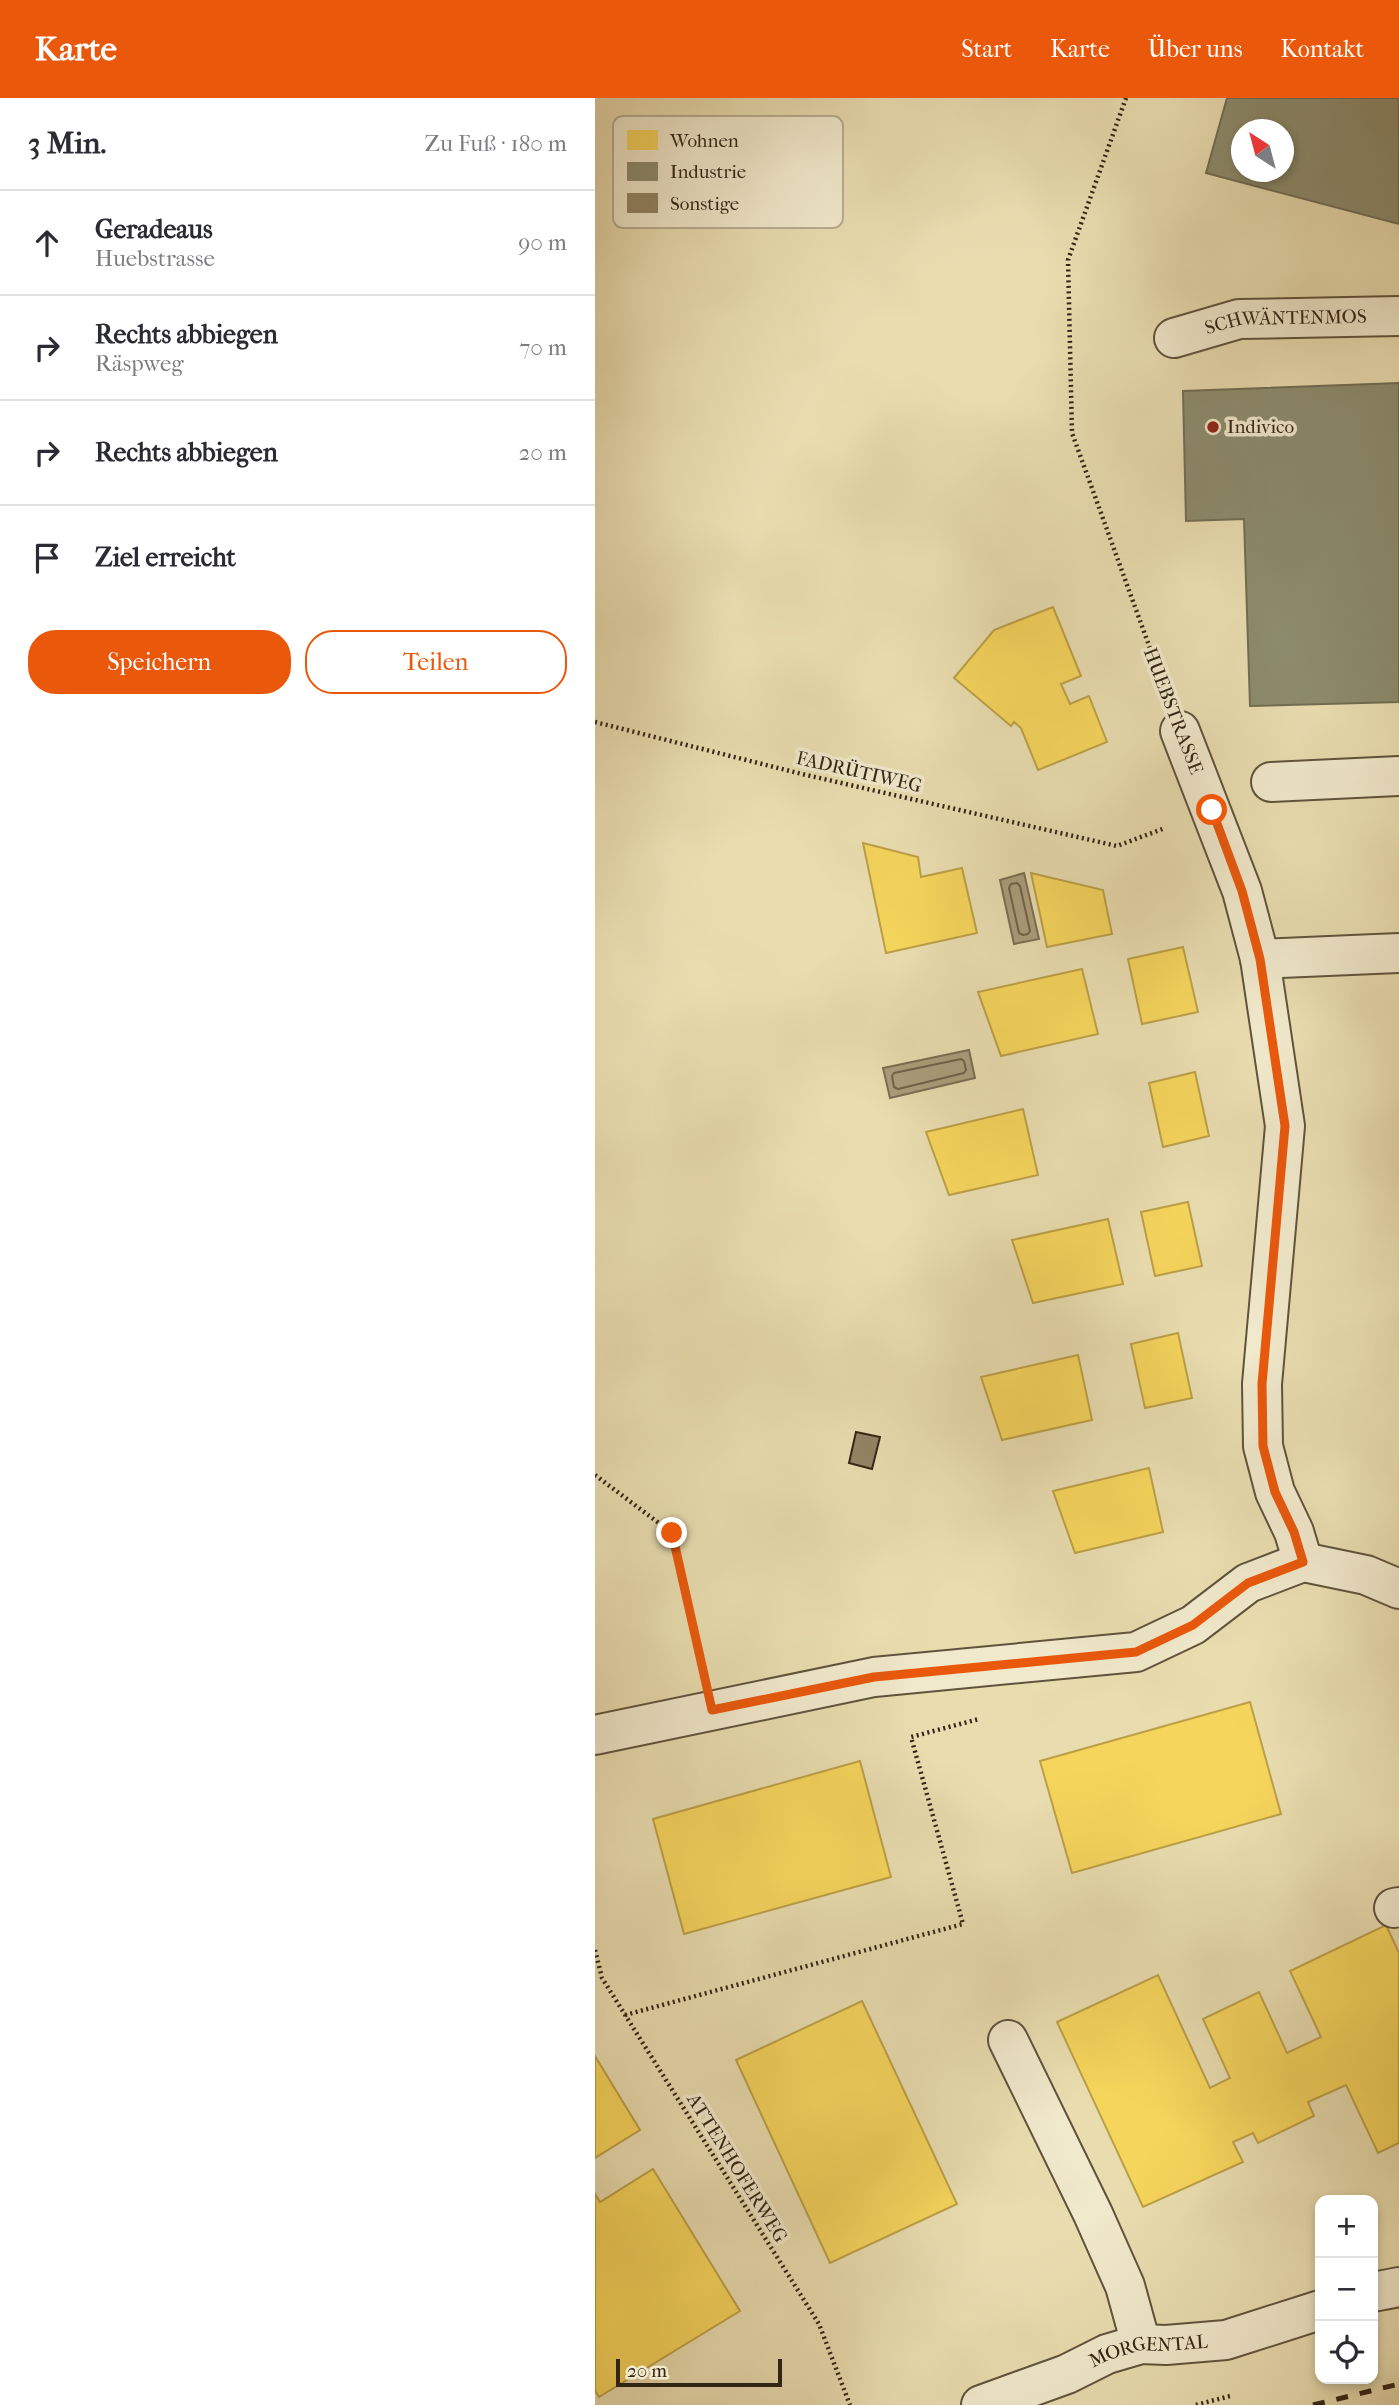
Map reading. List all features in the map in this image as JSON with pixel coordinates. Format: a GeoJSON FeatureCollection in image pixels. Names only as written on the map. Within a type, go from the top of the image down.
{"type":"FeatureCollection","features":[{"type":"Feature","properties":{"kind":"street","name":"SCHWÄNTENMOS"},"geometry":{"type":"LineString","coordinates":[[1174,338],[1239,319],[1399,316]]}},
{"type":"Feature","properties":{"kind":"street","name":"HUEBSTRASSE"},"geometry":{"type":"LineString","coordinates":[[1180,731],[1242,891],[1260,959],[1285,1126],[1262,1384],[1263,1446],[1275,1492],[1294,1532],[1303,1562]]}},
{"type":"Feature","properties":{"kind":"street"},"geometry":{"type":"LineString","coordinates":[[1271,782],[1399,776]]}},
{"type":"Feature","properties":{"kind":"street"},"geometry":{"type":"LineString","coordinates":[[1260,959],[1399,953]]}},
{"type":"Feature","properties":{"kind":"street"},"geometry":{"type":"LineString","coordinates":[[595,1735],[874,1677],[1136,1652],[1193,1625],[1248,1583],[1303,1562],[1366,1575],[1399,1589]]}},
{"type":"Feature","properties":{"kind":"street"},"geometry":{"type":"LineString","coordinates":[[1008,2040],[1125,2286],[1141,2344]]}},
{"type":"Feature","properties":{"kind":"street"},"geometry":{"type":"LineString","coordinates":[[1378,2291],[1399,2287]]}},
{"type":"Feature","properties":{"kind":"street","name":"MORGENTAL"},"geometry":{"type":"LineString","coordinates":[[981,2405],[1067,2374],[1107,2354],[1141,2344],[1166,2345],[1226,2340],[1315,2311]]}},
{"type":"Feature","properties":{"kind":"path","name":"HUEBSTRASSE"},"geometry":{"type":"LineString","coordinates":[[1126,98],[1068,260],[1072,433],[1180,731]]}},
{"type":"Feature","properties":{"kind":"path","name":"FADRÜTIWEG"},"geometry":{"type":"LineString","coordinates":[[595,722],[802,774],[1117,846]]}},
{"type":"Feature","properties":{"kind":"path"},"geometry":{"type":"LineString","coordinates":[[595,1475],[672,1533],[712,1710]]}},
{"type":"Feature","properties":{"kind":"path"},"geometry":{"type":"LineString","coordinates":[[625,2015],[963,1924],[911,1737],[988,1716]]}},
{"type":"Feature","properties":{"kind":"path","name":"ATTENHOFERWEG"},"geometry":{"type":"LineString","coordinates":[[595,1950],[602,1978],[819,2324],[850,2405]]}},
{"type":"Feature","properties":{"kind":"path"},"geometry":{"type":"LineString","coordinates":[[1196,2405],[1230,2396]]}},
{"type":"Feature","properties":{"kind":"water"},"geometry":{"type":"Polygon","coordinates":[[[1024,873],[1039,939],[1014,944],[1000,880],[1024,873]]]}},
{"type":"Feature","properties":{"kind":"water"},"geometry":{"type":"Polygon","coordinates":[[[969,1050],[975,1078],[890,1098],[883,1068],[969,1050]]]}},
{"type":"Feature","properties":{"kind":"building: Wohnen"},"geometry":{"type":"Polygon","coordinates":[[[1053,607],[1081,676],[1061,684],[1070,704],[1089,696],[1107,742],[1038,770],[1021,728],[1014,722],[1011,726],[954,678],[994,630],[1053,607]]]}},
{"type":"Feature","properties":{"kind":"building: Wohnen"},"geometry":{"type":"Polygon","coordinates":[[[863,843],[918,857],[921,877],[962,868],[977,933],[886,953],[863,843]]]}},
{"type":"Feature","properties":{"kind":"building: Wohnen"},"geometry":{"type":"Polygon","coordinates":[[[1031,873],[1103,890],[1112,934],[1047,947],[1031,873]]]}},
{"type":"Feature","properties":{"kind":"building: Wohnen"},"geometry":{"type":"Polygon","coordinates":[[[1183,947],[1198,1012],[1142,1024],[1128,959],[1183,947]]]}},
{"type":"Feature","properties":{"kind":"building: Wohnen"},"geometry":{"type":"Polygon","coordinates":[[[1082,969],[1098,1034],[1001,1056],[978,992],[1082,969]]]}},
{"type":"Feature","properties":{"kind":"building: Wohnen"},"geometry":{"type":"Polygon","coordinates":[[[1195,1072],[1209,1136],[1163,1147],[1149,1083],[1195,1072]]]}},
{"type":"Feature","properties":{"kind":"building: Wohnen"},"geometry":{"type":"Polygon","coordinates":[[[1023,1109],[1038,1175],[949,1195],[926,1132],[1023,1109]]]}},
{"type":"Feature","properties":{"kind":"building: Wohnen"},"geometry":{"type":"Polygon","coordinates":[[[1188,1202],[1202,1266],[1155,1276],[1141,1212],[1188,1202]]]}},
{"type":"Feature","properties":{"kind":"building: Wohnen"},"geometry":{"type":"Polygon","coordinates":[[[1108,1219],[1123,1284],[1033,1303],[1012,1240],[1108,1219]]]}},
{"type":"Feature","properties":{"kind":"building: Wohnen"},"geometry":{"type":"Polygon","coordinates":[[[1178,1333],[1192,1398],[1145,1408],[1131,1344],[1178,1333]]]}},
{"type":"Feature","properties":{"kind":"building: Wohnen"},"geometry":{"type":"Polygon","coordinates":[[[1078,1355],[1092,1420],[1002,1440],[981,1377],[1078,1355]]]}},
{"type":"Feature","properties":{"kind":"building: Wohnen"},"geometry":{"type":"Polygon","coordinates":[[[1149,1468],[1163,1532],[1075,1553],[1053,1491],[1149,1468]]]}},
{"type":"Feature","properties":{"kind":"building: Wohnen"},"geometry":{"type":"Polygon","coordinates":[[[1250,1702],[1281,1814],[1072,1873],[1040,1761],[1250,1702]]]}},
{"type":"Feature","properties":{"kind":"building: Wohnen"},"geometry":{"type":"Polygon","coordinates":[[[860,1761],[891,1877],[684,1934],[653,1819],[860,1761]]]}},
{"type":"Feature","properties":{"kind":"building: Wohnen"},"geometry":{"type":"Polygon","coordinates":[[[1386,1925],[1399,1953],[1399,2143],[1378,2153],[1346,2085],[1308,2102],[1314,2116],[1258,2143],[1253,2133],[1233,2142],[1243,2162],[1143,2207],[1057,2022],[1158,1975],[1210,2088],[1230,2078],[1203,2019],[1259,1992],[1287,2053],[1321,2037],[1290,1971],[1386,1925]]]}},
{"type":"Feature","properties":{"kind":"building: Wohnen"},"geometry":{"type":"Polygon","coordinates":[[[862,2001],[957,2204],[830,2263],[736,2060],[862,2001]]]}},
{"type":"Feature","properties":{"kind":"building: Wohnen"},"geometry":{"type":"Polygon","coordinates":[[[595,2056],[640,2130],[595,2158],[595,2056]]]}},
{"type":"Feature","properties":{"kind":"building: Wohnen"},"geometry":{"type":"Polygon","coordinates":[[[653,2169],[740,2311],[599,2397],[595,2391],[595,2194],[600,2202],[653,2169]]]}},
{"type":"Feature","properties":{"kind":"building: Industrie"},"geometry":{"type":"Polygon","coordinates":[[[1227,98],[1399,98],[1399,224],[1240,182],[1294,182],[1294,119],[1231,119],[1231,180],[1206,173],[1227,98]]]}},
{"type":"Feature","properties":{"kind":"building: Industrie"},"geometry":{"type":"Polygon","coordinates":[[[1399,383],[1399,702],[1250,706],[1244,519],[1186,521],[1183,391],[1399,383]]]}},
{"type":"Feature","properties":{"kind":"building: Sonstige"},"geometry":{"type":"Polygon","coordinates":[[[856,1432],[880,1437],[872,1469],[849,1463],[856,1432]]]}},
{"type":"Feature","properties":{"kind":"railway"},"geometry":{"type":"LineString","coordinates":[[1313,2405],[1399,2384]]}},
{"type":"Feature","properties":{"kind":"place","name":"Indivico"},"geometry":{"type":"Point","coordinates":[1213,427]}},
{"type":"Feature","properties":{"kind":"route"},"geometry":{"type":"LineString","coordinates":[[672,1533],[712,1710],[874,1677],[1136,1652],[1193,1625],[1248,1583],[1303,1562],[1294,1532],[1275,1492],[1263,1446],[1262,1384],[1285,1126],[1260,959],[1242,891],[1212,810]]}}]}
